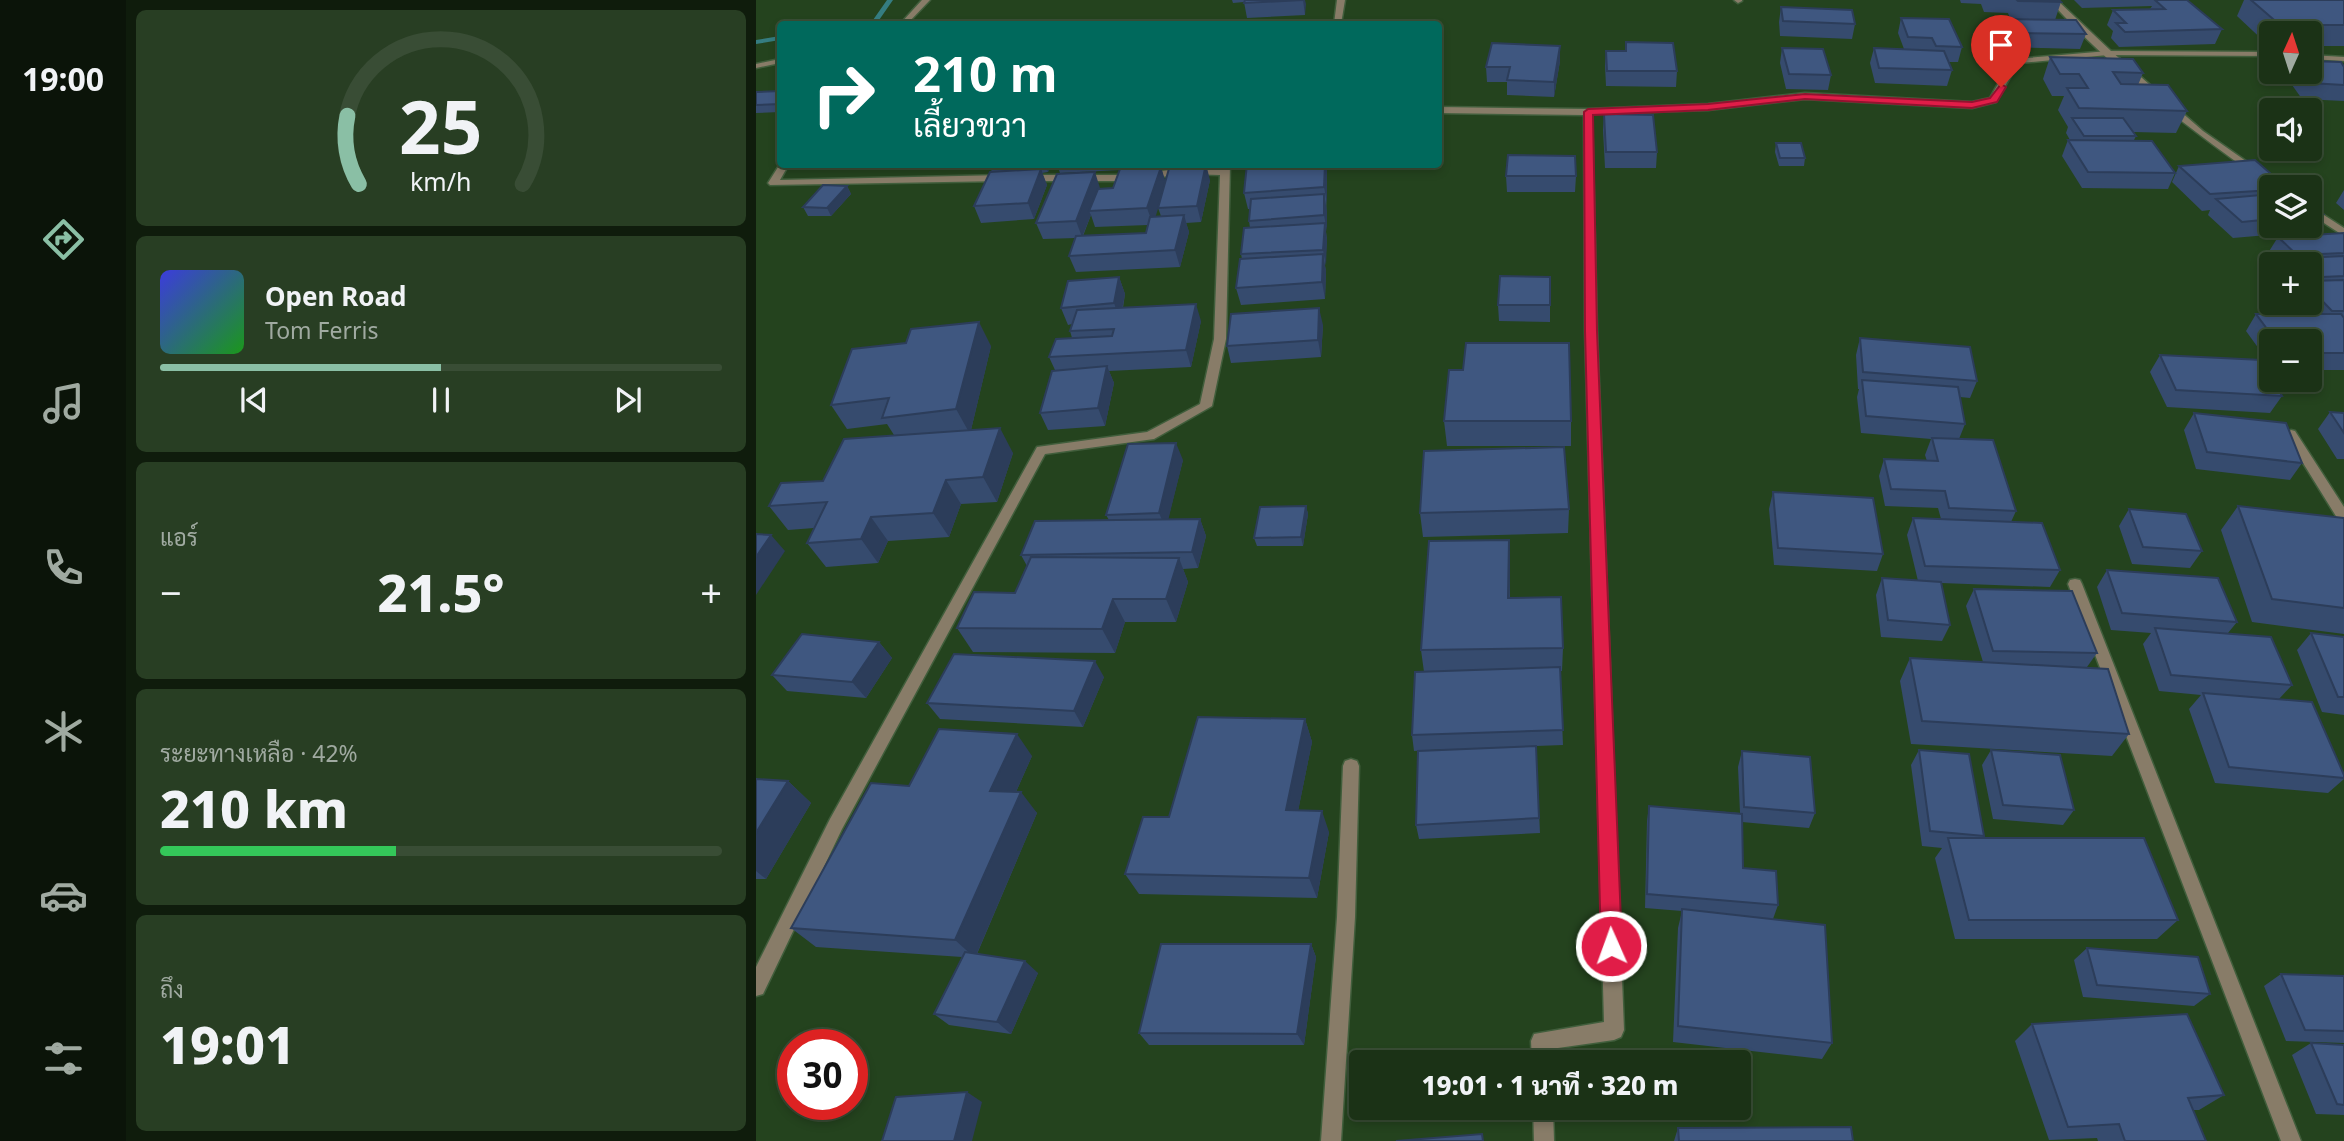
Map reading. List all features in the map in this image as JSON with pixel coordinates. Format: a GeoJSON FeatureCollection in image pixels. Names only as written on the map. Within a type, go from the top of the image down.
{"type":"FeatureCollection","features":[{"type":"Feature","properties":{"kind":"street"},"geometry":{"type":"LineString","coordinates":[[906,21],[926,0]]}},
{"type":"Feature","properties":{"kind":"street"},"geometry":{"type":"LineString","coordinates":[[1338,21],[1341,0]]}},
{"type":"Feature","properties":{"kind":"street"},"geometry":{"type":"LineString","coordinates":[[2053,0],[2108,53],[2200,133],[2261,175]]}},
{"type":"Feature","properties":{"kind":"street"},"geometry":{"type":"LineString","coordinates":[[1442,110],[1588,112],[1708,107],[1805,96],[1972,105],[1993,100],[2008,73],[2019,61],[2108,53],[2259,54]]}},
{"type":"Feature","properties":{"kind":"street"},"geometry":{"type":"LineString","coordinates":[[2322,58],[2344,59]]}},
{"type":"Feature","properties":{"kind":"street"},"geometry":{"type":"LineString","coordinates":[[756,66],[777,62]]}},
{"type":"Feature","properties":{"kind":"street"},"geometry":{"type":"LineString","coordinates":[[1541,1050],[1541,1041],[1614,1030],[1591,331],[1588,112]]}},
{"type":"Feature","properties":{"kind":"street"},"geometry":{"type":"LineString","coordinates":[[756,987],[835,824],[1041,450],[1150,436],[1206,405],[1220,339],[1225,168],[1126,178],[773,183],[782,168]]}},
{"type":"Feature","properties":{"kind":"street"},"geometry":{"type":"LineString","coordinates":[[2322,217],[2344,233]]}},
{"type":"Feature","properties":{"kind":"street"},"geometry":{"type":"LineString","coordinates":[[2291,434],[2344,518]]}},
{"type":"Feature","properties":{"kind":"street"},"geometry":{"type":"LineString","coordinates":[[2075,584],[2291,1141]]}},
{"type":"Feature","properties":{"kind":"street"},"geometry":{"type":"LineString","coordinates":[[1331,1141],[1346,917],[1351,766]]}},
{"type":"Feature","properties":{"kind":"street"},"geometry":{"type":"LineString","coordinates":[[1544,1120],[1545,1141]]}},
{"type":"Feature","properties":{"kind":"building"},"geometry":{"type":"Polygon","coordinates":[[[1245,0],[1303,0],[1244,3],[1245,0]]]}},
{"type":"Feature","properties":{"kind":"building"},"geometry":{"type":"Polygon","coordinates":[[[2059,0],[2061,2],[2018,1],[2059,0]]]}},
{"type":"Feature","properties":{"kind":"building"},"geometry":{"type":"Polygon","coordinates":[[[2155,0],[2187,0],[2222,29],[2125,32],[2116,23],[2126,23],[2113,10],[2165,9],[2155,0]]]}},
{"type":"Feature","properties":{"kind":"building"},"geometry":{"type":"Polygon","coordinates":[[[2251,0],[2344,0],[2344,25],[2322,25],[2322,21],[2275,21],[2251,0]]]}},
{"type":"Feature","properties":{"kind":"building"},"geometry":{"type":"Polygon","coordinates":[[[1781,7],[1852,10],[1855,24],[1783,21],[1781,7]]]}},
{"type":"Feature","properties":{"kind":"building"},"geometry":{"type":"Polygon","coordinates":[[[1901,18],[1949,19],[1962,47],[1936,46],[1932,38],[1908,37],[1901,18]]]}},
{"type":"Feature","properties":{"kind":"building"},"geometry":{"type":"Polygon","coordinates":[[[2001,19],[2076,20],[2086,34],[2008,33],[2001,19]]]}},
{"type":"Feature","properties":{"kind":"building"},"geometry":{"type":"Polygon","coordinates":[[[1626,42],[1673,43],[1677,71],[1607,71],[1606,51],[1626,51],[1626,42]]]}},
{"type":"Feature","properties":{"kind":"building"},"geometry":{"type":"Polygon","coordinates":[[[1492,43],[1560,46],[1554,82],[1507,80],[1510,67],[1486,67],[1492,43]]]}},
{"type":"Feature","properties":{"kind":"building"},"geometry":{"type":"Polygon","coordinates":[[[1782,48],[1823,49],[1831,75],[1789,74],[1782,48]]]}},
{"type":"Feature","properties":{"kind":"building"},"geometry":{"type":"Polygon","coordinates":[[[1874,48],[1944,51],[1952,70],[1879,68],[1874,48]]]}},
{"type":"Feature","properties":{"kind":"building"},"geometry":{"type":"Polygon","coordinates":[[[2050,57],[2133,59],[2143,73],[2113,72],[2121,84],[2168,85],[2187,111],[2079,108],[2067,88],[2088,88],[2079,74],[2060,74],[2050,57]]]}},
{"type":"Feature","properties":{"kind":"building"},"geometry":{"type":"Polygon","coordinates":[[[2322,61],[2341,62],[2344,67],[2344,85],[2322,84],[2322,61]]]}},
{"type":"Feature","properties":{"kind":"building"},"geometry":{"type":"Polygon","coordinates":[[[777,91],[777,104],[756,105],[756,92],[777,91]]]}},
{"type":"Feature","properties":{"kind":"building"},"geometry":{"type":"Polygon","coordinates":[[[1604,114],[1653,115],[1657,152],[1606,152],[1604,114]]]}},
{"type":"Feature","properties":{"kind":"building"},"geometry":{"type":"Polygon","coordinates":[[[2072,118],[2123,118],[2136,136],[2084,136],[2072,118]]]}},
{"type":"Feature","properties":{"kind":"building"},"geometry":{"type":"Polygon","coordinates":[[[2068,140],[2152,141],[2175,173],[2088,172],[2068,140]]]}},
{"type":"Feature","properties":{"kind":"building"},"geometry":{"type":"Polygon","coordinates":[[[1776,143],[1801,143],[1805,158],[1780,158],[1776,143]]]}},
{"type":"Feature","properties":{"kind":"building"},"geometry":{"type":"Polygon","coordinates":[[[1508,155],[1575,156],[1576,176],[1506,176],[1508,155]]]}},
{"type":"Feature","properties":{"kind":"building"},"geometry":{"type":"Polygon","coordinates":[[[2255,160],[2272,175],[2259,175],[2259,191],[2210,194],[2179,166],[2255,160]]]}},
{"type":"Feature","properties":{"kind":"building"},"geometry":{"type":"Polygon","coordinates":[[[1161,168],[1147,208],[1089,211],[1098,189],[1113,188],[1120,169],[1161,168]]]}},
{"type":"Feature","properties":{"kind":"building"},"geometry":{"type":"Polygon","coordinates":[[[1169,168],[1205,168],[1197,206],[1158,208],[1169,168]]]}},
{"type":"Feature","properties":{"kind":"building"},"geometry":{"type":"Polygon","coordinates":[[[1247,168],[1325,168],[1324,187],[1244,193],[1247,168]]]}},
{"type":"Feature","properties":{"kind":"building"},"geometry":{"type":"Polygon","coordinates":[[[1041,169],[1028,203],[974,206],[990,172],[1041,169]]]}},
{"type":"Feature","properties":{"kind":"building"},"geometry":{"type":"Polygon","coordinates":[[[1095,172],[1076,221],[1036,223],[1057,174],[1095,172]]]}},
{"type":"Feature","properties":{"kind":"building"},"geometry":{"type":"Polygon","coordinates":[[[823,185],[847,186],[827,208],[803,207],[823,185]]]}},
{"type":"Feature","properties":{"kind":"building"},"geometry":{"type":"Polygon","coordinates":[[[1324,194],[1324,215],[1249,221],[1251,199],[1324,194]]]}},
{"type":"Feature","properties":{"kind":"building"},"geometry":{"type":"Polygon","coordinates":[[[2259,195],[2259,220],[2242,222],[2216,199],[2259,195]]]}},
{"type":"Feature","properties":{"kind":"building"},"geometry":{"type":"Polygon","coordinates":[[[1184,215],[1175,250],[1069,256],[1076,236],[1146,233],[1150,217],[1184,215]]]}},
{"type":"Feature","properties":{"kind":"building"},"geometry":{"type":"Polygon","coordinates":[[[1325,223],[1323,250],[1241,254],[1244,228],[1325,223]]]}},
{"type":"Feature","properties":{"kind":"building"},"geometry":{"type":"Polygon","coordinates":[[[2344,233],[2344,253],[2294,252],[2279,238],[2322,238],[2322,234],[2344,233]]]}},
{"type":"Feature","properties":{"kind":"building"},"geometry":{"type":"Polygon","coordinates":[[[1323,254],[1322,282],[1236,288],[1240,259],[1323,254]]]}},
{"type":"Feature","properties":{"kind":"building"},"geometry":{"type":"Polygon","coordinates":[[[2344,256],[2344,276],[2322,277],[2322,257],[2344,256]]]}},
{"type":"Feature","properties":{"kind":"building"},"geometry":{"type":"Polygon","coordinates":[[[1500,276],[1550,277],[1550,305],[1498,305],[1500,276]]]}},
{"type":"Feature","properties":{"kind":"building"},"geometry":{"type":"Polygon","coordinates":[[[1119,277],[1114,303],[1061,308],[1068,281],[1119,277]]]}},
{"type":"Feature","properties":{"kind":"building"},"geometry":{"type":"Polygon","coordinates":[[[2344,280],[2344,311],[2332,311],[2322,301],[2322,281],[2344,280]]]}},
{"type":"Feature","properties":{"kind":"building"},"geometry":{"type":"Polygon","coordinates":[[[1196,304],[1186,350],[1049,357],[1056,339],[1112,336],[1114,329],[1070,331],[1077,310],[1196,304]]]}},
{"type":"Feature","properties":{"kind":"building"},"geometry":{"type":"Polygon","coordinates":[[[1319,308],[1318,340],[1227,346],[1231,314],[1319,308]]]}},
{"type":"Feature","properties":{"kind":"building"},"geometry":{"type":"Polygon","coordinates":[[[2256,314],[2341,314],[2344,318],[2344,353],[2322,353],[2322,329],[2267,329],[2256,314]]]}},
{"type":"Feature","properties":{"kind":"building"},"geometry":{"type":"Polygon","coordinates":[[[979,322],[956,409],[882,418],[889,398],[831,405],[852,349],[906,343],[911,329],[979,322]]]}},
{"type":"Feature","properties":{"kind":"building"},"geometry":{"type":"Polygon","coordinates":[[[1860,338],[1970,347],[1977,381],[1863,372],[1860,338]]]}},
{"type":"Feature","properties":{"kind":"building"},"geometry":{"type":"Polygon","coordinates":[[[1466,343],[1569,343],[1571,421],[1444,421],[1449,370],[1463,370],[1466,343]]]}},
{"type":"Feature","properties":{"kind":"building"},"geometry":{"type":"Polygon","coordinates":[[[2160,355],[2259,360],[2259,392],[2280,392],[2282,396],[2176,390],[2160,355]]]}},
{"type":"Feature","properties":{"kind":"building"},"geometry":{"type":"Polygon","coordinates":[[[1107,366],[1098,408],[1040,413],[1052,371],[1107,366]]]}},
{"type":"Feature","properties":{"kind":"building"},"geometry":{"type":"Polygon","coordinates":[[[1862,380],[1958,387],[1965,424],[1866,416],[1862,380]]]}},
{"type":"Feature","properties":{"kind":"building"},"geometry":{"type":"Polygon","coordinates":[[[2330,412],[2344,413],[2344,433],[2330,412]]]}},
{"type":"Feature","properties":{"kind":"building"},"geometry":{"type":"Polygon","coordinates":[[[2194,413],[2286,423],[2302,463],[2207,452],[2194,413]]]}},
{"type":"Feature","properties":{"kind":"building"},"geometry":{"type":"Polygon","coordinates":[[[1000,428],[983,477],[946,480],[933,513],[871,517],[861,539],[807,543],[827,502],[769,506],[781,483],[823,481],[844,439],[1000,428]]]}},
{"type":"Feature","properties":{"kind":"building"},"geometry":{"type":"Polygon","coordinates":[[[1932,438],[1993,440],[2016,511],[1949,508],[1945,491],[1891,489],[1884,459],[1938,461],[1932,438]]]}},
{"type":"Feature","properties":{"kind":"building"},"geometry":{"type":"Polygon","coordinates":[[[1176,443],[1159,513],[1106,515],[1128,444],[1176,443]]]}},
{"type":"Feature","properties":{"kind":"building"},"geometry":{"type":"Polygon","coordinates":[[[1564,447],[1569,509],[1420,513],[1424,451],[1564,447]]]}},
{"type":"Feature","properties":{"kind":"building"},"geometry":{"type":"Polygon","coordinates":[[[1773,492],[1873,498],[1883,554],[1778,548],[1773,492]]]}},
{"type":"Feature","properties":{"kind":"building"},"geometry":{"type":"Polygon","coordinates":[[[1306,506],[1301,537],[1254,538],[1260,507],[1306,506]]]}},
{"type":"Feature","properties":{"kind":"building"},"geometry":{"type":"Polygon","coordinates":[[[2238,506],[2344,518],[2344,608],[2272,599],[2238,506]]]}},
{"type":"Feature","properties":{"kind":"building"},"geometry":{"type":"Polygon","coordinates":[[[2129,509],[2186,514],[2202,551],[2143,547],[2129,509]]]}},
{"type":"Feature","properties":{"kind":"building"},"geometry":{"type":"Polygon","coordinates":[[[1913,518],[2042,523],[2060,570],[1925,566],[1913,518]]]}},
{"type":"Feature","properties":{"kind":"building"},"geometry":{"type":"Polygon","coordinates":[[[1200,519],[1192,552],[1021,555],[1035,521],[1200,519]]]}},
{"type":"Feature","properties":{"kind":"building"},"geometry":{"type":"Polygon","coordinates":[[[756,534],[771,535],[756,557],[756,534]]]}},
{"type":"Feature","properties":{"kind":"building"},"geometry":{"type":"Polygon","coordinates":[[[1509,540],[1508,598],[1561,597],[1563,648],[1421,650],[1429,541],[1509,540]]]}},
{"type":"Feature","properties":{"kind":"building"},"geometry":{"type":"Polygon","coordinates":[[[1031,557],[1179,558],[1166,599],[1113,599],[1102,629],[957,628],[974,592],[1015,593],[1031,557]]]}},
{"type":"Feature","properties":{"kind":"building"},"geometry":{"type":"Polygon","coordinates":[[[2107,570],[2218,578],[2237,622],[2122,613],[2107,570]]]}},
{"type":"Feature","properties":{"kind":"building"},"geometry":{"type":"Polygon","coordinates":[[[1882,578],[1941,582],[1950,625],[1888,620],[1882,578]]]}},
{"type":"Feature","properties":{"kind":"building"},"geometry":{"type":"Polygon","coordinates":[[[1974,589],[2072,591],[2097,653],[1993,651],[1974,589]]]}},
{"type":"Feature","properties":{"kind":"building"},"geometry":{"type":"Polygon","coordinates":[[[2155,628],[2271,637],[2292,685],[2171,675],[2155,628]]]}},
{"type":"Feature","properties":{"kind":"building"},"geometry":{"type":"Polygon","coordinates":[[[2311,633],[2344,637],[2344,697],[2338,697],[2311,633]]]}},
{"type":"Feature","properties":{"kind":"building"},"geometry":{"type":"Polygon","coordinates":[[[802,634],[879,642],[852,682],[772,675],[802,634]]]}},
{"type":"Feature","properties":{"kind":"building"},"geometry":{"type":"Polygon","coordinates":[[[954,654],[1095,661],[1074,711],[927,703],[954,654]]]}},
{"type":"Feature","properties":{"kind":"building"},"geometry":{"type":"Polygon","coordinates":[[[1910,658],[2108,669],[2129,734],[1922,721],[1910,658]]]}},
{"type":"Feature","properties":{"kind":"building"},"geometry":{"type":"Polygon","coordinates":[[[1560,667],[1563,730],[1412,735],[1415,672],[1560,667]]]}},
{"type":"Feature","properties":{"kind":"building"},"geometry":{"type":"Polygon","coordinates":[[[2203,693],[2312,702],[2344,778],[2229,767],[2203,693]]]}},
{"type":"Feature","properties":{"kind":"building"},"geometry":{"type":"Polygon","coordinates":[[[1198,717],[1305,719],[1286,810],[1322,811],[1309,878],[1125,874],[1143,817],[1169,817],[1198,717]]]}},
{"type":"Feature","properties":{"kind":"building"},"geometry":{"type":"Polygon","coordinates":[[[939,729],[1017,734],[990,791],[1021,792],[955,940],[791,928],[871,783],[909,786],[939,729]]]}},
{"type":"Feature","properties":{"kind":"building"},"geometry":{"type":"Polygon","coordinates":[[[1536,746],[1539,818],[1416,825],[1418,751],[1536,746]]]}},
{"type":"Feature","properties":{"kind":"building"},"geometry":{"type":"Polygon","coordinates":[[[1919,750],[1969,754],[1984,836],[1930,831],[1919,750]]]}},
{"type":"Feature","properties":{"kind":"building"},"geometry":{"type":"Polygon","coordinates":[[[1991,750],[2060,755],[2074,810],[2003,805],[1991,750]]]}},
{"type":"Feature","properties":{"kind":"building"},"geometry":{"type":"Polygon","coordinates":[[[1742,751],[1810,757],[1815,813],[1744,807],[1742,751]]]}},
{"type":"Feature","properties":{"kind":"building"},"geometry":{"type":"Polygon","coordinates":[[[756,779],[788,781],[756,833],[756,779]]]}},
{"type":"Feature","properties":{"kind":"building"},"geometry":{"type":"Polygon","coordinates":[[[1649,806],[1742,814],[1743,868],[1776,871],[1778,905],[1647,894],[1649,806]]]}},
{"type":"Feature","properties":{"kind":"building"},"geometry":{"type":"Polygon","coordinates":[[[1948,838],[2144,838],[2178,920],[1969,920],[1948,838]]]}},
{"type":"Feature","properties":{"kind":"building"},"geometry":{"type":"Polygon","coordinates":[[[1682,909],[1825,925],[1832,1043],[1678,1026],[1682,909]]]}},
{"type":"Feature","properties":{"kind":"building"},"geometry":{"type":"Polygon","coordinates":[[[1161,944],[1311,944],[1297,1034],[1139,1033],[1161,944]]]}},
{"type":"Feature","properties":{"kind":"building"},"geometry":{"type":"Polygon","coordinates":[[[2087,948],[2198,957],[2210,994],[2097,985],[2087,948]]]}},
{"type":"Feature","properties":{"kind":"building"},"geometry":{"type":"Polygon","coordinates":[[[965,952],[1025,961],[997,1022],[934,1014],[965,952]]]}},
{"type":"Feature","properties":{"kind":"building"},"geometry":{"type":"Polygon","coordinates":[[[2281,974],[2344,976],[2344,1031],[2305,1030],[2281,974]]]}},
{"type":"Feature","properties":{"kind":"building"},"geometry":{"type":"Polygon","coordinates":[[[2187,1014],[2224,1095],[2188,1098],[2206,1141],[2125,1141],[2119,1124],[2068,1127],[2032,1024],[2187,1014]]]}},
{"type":"Feature","properties":{"kind":"building"},"geometry":{"type":"Polygon","coordinates":[[[2311,1043],[2344,1045],[2344,1105],[2337,1104],[2311,1043]]]}},
{"type":"Feature","properties":{"kind":"building"},"geometry":{"type":"Polygon","coordinates":[[[967,1092],[954,1141],[882,1141],[896,1097],[967,1092]]]}},
{"type":"Feature","properties":{"kind":"building"},"geometry":{"type":"Polygon","coordinates":[[[1851,1127],[1853,1141],[1679,1141],[1678,1128],[1851,1127]]]}},
{"type":"Feature","properties":{"kind":"building"},"geometry":{"type":"Polygon","coordinates":[[[1482,1134],[1483,1141],[1396,1141],[1482,1134]]]}},
{"type":"Feature","properties":{"kind":"waterway"},"geometry":{"type":"LineString","coordinates":[[876,21],[890,0]]}},
{"type":"Feature","properties":{"kind":"waterway"},"geometry":{"type":"LineString","coordinates":[[756,42],[777,38]]}},
{"type":"Feature","properties":{"kind":"route"},"geometry":{"type":"LineString","coordinates":[[1611,946],[1591,331],[1588,112],[1708,107],[1805,96],[1972,105],[1993,100],[2001,87]]}}]}
